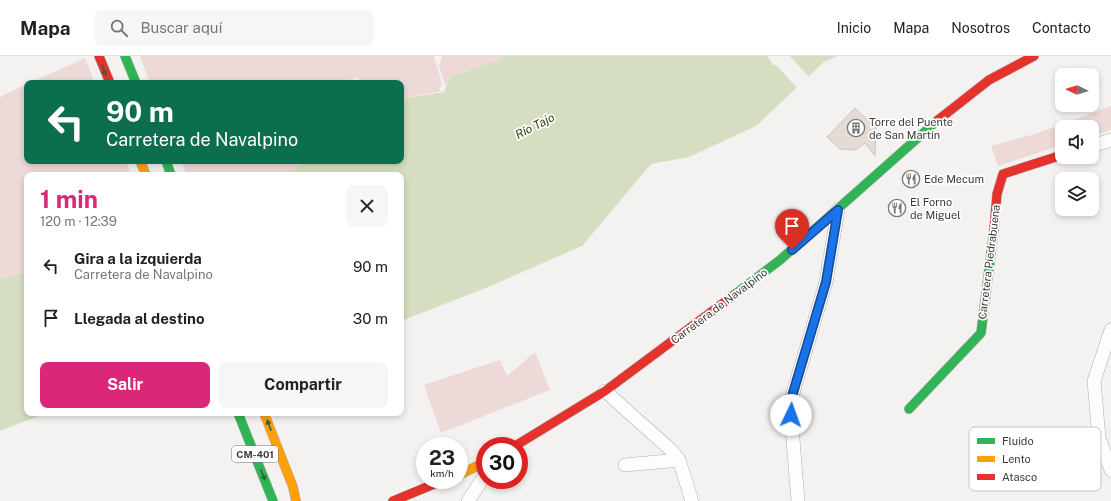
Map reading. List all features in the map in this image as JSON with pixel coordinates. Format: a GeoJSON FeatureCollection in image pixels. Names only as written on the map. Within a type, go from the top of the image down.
{"type":"FeatureCollection","features":[{"type":"Feature","properties":{"kind":"main road"},"geometry":{"type":"LineString","coordinates":[[99,56],[109,80]]}},
{"type":"Feature","properties":{"kind":"main road"},"geometry":{"type":"LineString","coordinates":[[125,56],[135,80]]}},
{"type":"Feature","properties":{"kind":"main road","name":"Carretera de Navalpino"},"geometry":{"type":"LineString","coordinates":[[528,438],[605,391],[780,260],[957,104],[989,80],[1034,56]]}},
{"type":"Feature","properties":{"kind":"main road","name":"Carretera Piedrabuena"},"geometry":{"type":"LineString","coordinates":[[909,409],[981,333],[989,276],[997,194],[1004,174],[1055,157]]}},
{"type":"Feature","properties":{"kind":"main road","name":"CM-401"},"geometry":{"type":"LineString","coordinates":[[239,416],[272,499]]}},
{"type":"Feature","properties":{"kind":"main road","name":"CM-401"},"geometry":{"type":"LineString","coordinates":[[265,416],[293,487],[296,501]]}},
{"type":"Feature","properties":{"kind":"main road"},"geometry":{"type":"LineString","coordinates":[[293,487],[308,501]]}},
{"type":"Feature","properties":{"kind":"main road"},"geometry":{"type":"LineString","coordinates":[[393,501],[422,489]]}},
{"type":"Feature","properties":{"kind":"main road"},"geometry":{"type":"LineString","coordinates":[[428,497],[439,489]]}},
{"type":"Feature","properties":{"kind":"street"},"geometry":{"type":"LineString","coordinates":[[1099,144],[1111,140]]}},
{"type":"Feature","properties":{"kind":"street"},"geometry":{"type":"LineString","coordinates":[[798,501],[790,403],[826,282],[838,210]]}},
{"type":"Feature","properties":{"kind":"street"},"geometry":{"type":"LineString","coordinates":[[1098,427],[1094,381],[1111,330]]}},
{"type":"Feature","properties":{"kind":"street"},"geometry":{"type":"LineString","coordinates":[[605,391],[672,451],[679,460],[692,501]]}},
{"type":"Feature","properties":{"kind":"street"},"geometry":{"type":"LineString","coordinates":[[1101,443],[1111,470]]}},
{"type":"Feature","properties":{"kind":"street"},"geometry":{"type":"LineString","coordinates":[[625,465],[679,460]]}},
{"type":"Feature","properties":{"kind":"street"},"geometry":{"type":"LineString","coordinates":[[468,501],[476,489]]}},
{"type":"Feature","properties":{"kind":"shaded area"},"geometry":{"type":"Polygon","coordinates":[[[140,56],[434,56],[442,84],[439,89],[442,91],[404,98],[404,80],[359,80],[358,77],[348,80],[149,80],[140,56]]]}},
{"type":"Feature","properties":{"kind":"shaded area"},"geometry":{"type":"Polygon","coordinates":[[[442,56],[504,56],[498,60],[450,77],[446,87],[439,67],[442,56]]]}},
{"type":"Feature","properties":{"kind":"shaded area"},"geometry":{"type":"Polygon","coordinates":[[[85,58],[94,80],[37,80],[85,58]]]}},
{"type":"Feature","properties":{"kind":"shaded area"},"geometry":{"type":"Polygon","coordinates":[[[24,85],[24,164],[127,164],[130,172],[24,172],[24,273],[0,279],[0,97],[24,85]]]}},
{"type":"Feature","properties":{"kind":"shaded area"},"geometry":{"type":"Polygon","coordinates":[[[1111,106],[1111,130],[1099,134],[1099,120],[1073,120],[1095,112],[1099,112],[1099,110],[1111,106]]]}},
{"type":"Feature","properties":{"kind":"shaded area"},"geometry":{"type":"Polygon","coordinates":[[[1055,127],[1055,147],[998,166],[991,146],[1035,134],[1055,127]]]}},
{"type":"Feature","properties":{"kind":"shaded area"},"geometry":{"type":"Polygon","coordinates":[[[182,164],[301,164],[291,172],[186,172],[182,164]]]}},
{"type":"Feature","properties":{"kind":"shaded area"},"geometry":{"type":"Polygon","coordinates":[[[535,352],[550,390],[441,433],[424,385],[500,360],[507,376],[535,352]]]}},
{"type":"Feature","properties":{"kind":"water","name":"Río Tajo"},"geometry":{"type":"Polygon","coordinates":[[[504,56],[838,56],[824,62],[756,126],[689,157],[651,164],[582,246],[488,287],[404,320],[404,172],[291,172],[301,164],[404,164],[404,99],[444,92],[450,77],[498,60],[504,56]]]}},
{"type":"Feature","properties":{"kind":"water"},"geometry":{"type":"Polygon","coordinates":[[[24,273],[24,416],[38,416],[0,431],[0,279],[24,273]]]}},
{"type":"Feature","properties":{"kind":"pier"},"geometry":{"type":"Polygon","coordinates":[[[767,56],[790,56],[810,78],[798,89],[776,65],[774,66],[767,56]]]}},
{"type":"Feature","properties":{"kind":"building","name":"Torre del Puente de San Martín"},"geometry":{"type":"Polygon","coordinates":[[[855,108],[876,128],[875,156],[865,143],[856,150],[840,149],[827,137],[855,108]]]}},
{"type":"Feature","properties":{"kind":"traffic: fast"},"geometry":{"type":"LineString","coordinates":[[125,56],[135,80]]}},
{"type":"Feature","properties":{"kind":"traffic: fast"},"geometry":{"type":"LineString","coordinates":[[734,295],[780,260],[938,120]]}},
{"type":"Feature","properties":{"kind":"traffic: fast"},"geometry":{"type":"LineString","coordinates":[[167,164],[170,172]]}},
{"type":"Feature","properties":{"kind":"traffic: fast"},"geometry":{"type":"LineString","coordinates":[[909,409],[981,333],[994,229]]}},
{"type":"Feature","properties":{"kind":"traffic: fast"},"geometry":{"type":"LineString","coordinates":[[239,416],[273,501]]}},
{"type":"Feature","properties":{"kind":"traffic: slow"},"geometry":{"type":"LineString","coordinates":[[141,164],[145,172]]}},
{"type":"Feature","properties":{"kind":"traffic: slow"},"geometry":{"type":"LineString","coordinates":[[265,416],[293,487],[296,501]]}},
{"type":"Feature","properties":{"kind":"traffic: slow"},"geometry":{"type":"LineString","coordinates":[[468,470],[476,466]]}},
{"type":"Feature","properties":{"kind":"traffic: jam"},"geometry":{"type":"LineString","coordinates":[[99,56],[109,80]]}},
{"type":"Feature","properties":{"kind":"traffic: jam"},"geometry":{"type":"LineString","coordinates":[[938,120],[989,80],[1034,56]]}},
{"type":"Feature","properties":{"kind":"traffic: jam"},"geometry":{"type":"LineString","coordinates":[[994,229],[997,194],[1003,174],[1055,157]]}},
{"type":"Feature","properties":{"kind":"traffic: jam"},"geometry":{"type":"LineString","coordinates":[[528,438],[605,391],[734,295]]}},
{"type":"Feature","properties":{"kind":"traffic: jam"},"geometry":{"type":"LineString","coordinates":[[393,501],[422,489]]}},
{"type":"Feature","properties":{"kind":"place","name":"Torre del Puente de San Martín"},"geometry":{"type":"Point","coordinates":[856,128]}},
{"type":"Feature","properties":{"kind":"place","name":"Ede Mecum"},"geometry":{"type":"Point","coordinates":[911,179]}},
{"type":"Feature","properties":{"kind":"place","name":"El Forno de Miguel"},"geometry":{"type":"Point","coordinates":[897,208]}},
{"type":"Feature","properties":{"kind":"route"},"geometry":{"type":"LineString","coordinates":[[791,415],[790,403],[826,282],[838,210],[792,250]]}}]}
